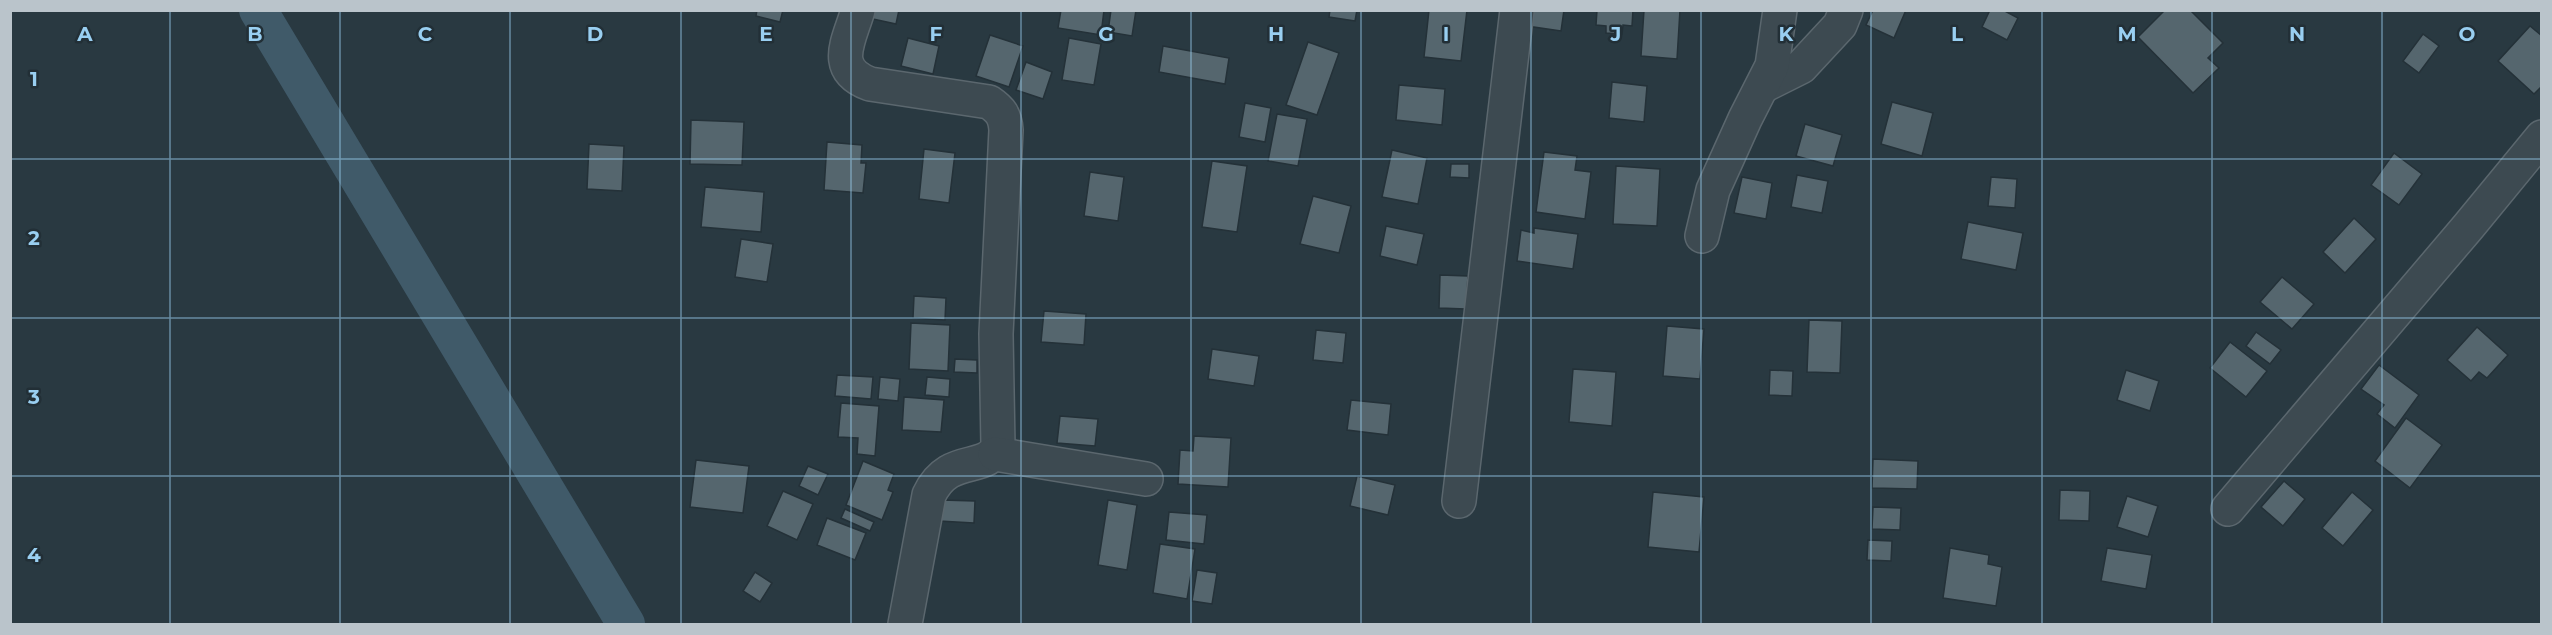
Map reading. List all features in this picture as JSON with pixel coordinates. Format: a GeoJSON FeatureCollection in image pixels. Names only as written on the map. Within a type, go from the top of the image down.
{"type":"FeatureCollection","features":[{"type":"Feature","properties":{"kind":"street"},"geometry":{"type":"LineString","coordinates":[[858,10],[844,55],[846,66],[856,79],[870,84],[981,100],[998,109],[1005,117],[1005,172],[996,334],[999,436],[995,454],[989,459],[953,468],[935,483],[929,495],[905,624]]}},
{"type":"Feature","properties":{"kind":"street"},"geometry":{"type":"LineString","coordinates":[[1459,501],[1517,10]]}},
{"type":"Feature","properties":{"kind":"street"},"geometry":{"type":"LineString","coordinates":[[1702,236],[1713,190],[1772,66],[1780,10]]}},
{"type":"Feature","properties":{"kind":"street"},"geometry":{"type":"LineString","coordinates":[[1763,86],[1801,67],[1840,25],[1846,10]]}},
{"type":"Feature","properties":{"kind":"street"},"geometry":{"type":"LineString","coordinates":[[2228,509],[2468,228],[2541,137]]}},
{"type":"Feature","properties":{"kind":"street"},"geometry":{"type":"LineString","coordinates":[[995,454],[1146,479]]}},
{"type":"Feature","properties":{"kind":"building"},"geometry":{"type":"Polygon","coordinates":[[[757,10],[783,10],[780,22],[756,16],[757,10]]]}},
{"type":"Feature","properties":{"kind":"building"},"geometry":{"type":"Polygon","coordinates":[[[874,10],[899,10],[896,24],[873,19],[874,10]]]}},
{"type":"Feature","properties":{"kind":"building"},"geometry":{"type":"Polygon","coordinates":[[[1061,10],[1104,10],[1101,35],[1058,28],[1061,10]]]}},
{"type":"Feature","properties":{"kind":"building"},"geometry":{"type":"Polygon","coordinates":[[[1111,10],[1136,10],[1132,36],[1108,32],[1111,10]]]}},
{"type":"Feature","properties":{"kind":"building"},"geometry":{"type":"Polygon","coordinates":[[[1330,10],[1357,10],[1355,21],[1329,17],[1330,10]]]}},
{"type":"Feature","properties":{"kind":"building"},"geometry":{"type":"Polygon","coordinates":[[[1429,10],[1467,10],[1461,61],[1424,57],[1429,10]]]}},
{"type":"Feature","properties":{"kind":"building"},"geometry":{"type":"Polygon","coordinates":[[[1530,10],[1564,10],[1561,31],[1527,26],[1530,10]]]}},
{"type":"Feature","properties":{"kind":"building"},"geometry":{"type":"Polygon","coordinates":[[[1597,10],[1633,10],[1632,26],[1623,25],[1622,34],[1606,33],[1606,26],[1596,25],[1597,10]]]}},
{"type":"Feature","properties":{"kind":"building"},"geometry":{"type":"Polygon","coordinates":[[[1644,10],[1680,10],[1677,59],[1641,56],[1644,10]]]}},
{"type":"Feature","properties":{"kind":"building"},"geometry":{"type":"Polygon","coordinates":[[[1873,10],[1906,10],[1894,38],[1866,25],[1873,10]]]}},
{"type":"Feature","properties":{"kind":"building"},"geometry":{"type":"Polygon","coordinates":[[[1990,10],[2003,10],[2018,18],[2007,40],[1982,27],[1990,10]]]}},
{"type":"Feature","properties":{"kind":"building"},"geometry":{"type":"Polygon","coordinates":[[[2165,10],[2190,10],[2223,43],[2208,58],[2219,68],[2193,93],[2138,37],[2165,10]]]}},
{"type":"Feature","properties":{"kind":"building"},"geometry":{"type":"Polygon","coordinates":[[[2530,26],[2542,36],[2542,86],[2534,94],[2498,61],[2530,26]]]}},
{"type":"Feature","properties":{"kind":"building"},"geometry":{"type":"Polygon","coordinates":[[[2423,34],[2439,46],[2419,73],[2403,61],[2423,34]]]}},
{"type":"Feature","properties":{"kind":"building"},"geometry":{"type":"Polygon","coordinates":[[[990,35],[1023,46],[1009,87],[976,76],[990,35]]]}},
{"type":"Feature","properties":{"kind":"building"},"geometry":{"type":"Polygon","coordinates":[[[908,38],[939,46],[933,74],[901,66],[908,38]]]}},
{"type":"Feature","properties":{"kind":"building"},"geometry":{"type":"Polygon","coordinates":[[[1069,38],[1101,44],[1094,85],[1062,80],[1069,38]]]}},
{"type":"Feature","properties":{"kind":"building"},"geometry":{"type":"Polygon","coordinates":[[[1308,42],[1339,53],[1317,115],[1286,105],[1308,42]]]}},
{"type":"Feature","properties":{"kind":"building"},"geometry":{"type":"Polygon","coordinates":[[[1163,46],[1229,58],[1225,84],[1159,72],[1163,46]]]}},
{"type":"Feature","properties":{"kind":"building"},"geometry":{"type":"Polygon","coordinates":[[[1026,62],[1052,72],[1043,99],[1016,90],[1026,62]]]}},
{"type":"Feature","properties":{"kind":"building"},"geometry":{"type":"Polygon","coordinates":[[[1612,82],[1647,86],[1644,122],[1609,118],[1612,82]]]}},
{"type":"Feature","properties":{"kind":"building"},"geometry":{"type":"Polygon","coordinates":[[[1399,85],[1445,89],[1442,125],[1396,120],[1399,85]]]}},
{"type":"Feature","properties":{"kind":"building"},"geometry":{"type":"Polygon","coordinates":[[[1892,102],[1933,113],[1922,156],[1881,144],[1892,102]]]}},
{"type":"Feature","properties":{"kind":"building"},"geometry":{"type":"Polygon","coordinates":[[[1245,103],[1271,108],[1265,142],[1239,137],[1245,103]]]}},
{"type":"Feature","properties":{"kind":"building"},"geometry":{"type":"Polygon","coordinates":[[[1277,114],[1307,119],[1298,166],[1268,161],[1277,114]]]}},
{"type":"Feature","properties":{"kind":"building"},"geometry":{"type":"Polygon","coordinates":[[[691,120],[744,122],[742,165],[690,164],[691,120]]]}},
{"type":"Feature","properties":{"kind":"building"},"geometry":{"type":"Polygon","coordinates":[[[1805,124],[1842,135],[1833,166],[1796,156],[1805,124]]]}},
{"type":"Feature","properties":{"kind":"building"},"geometry":{"type":"Polygon","coordinates":[[[827,142],[862,145],[861,163],[866,163],[863,193],[824,190],[827,142]]]}},
{"type":"Feature","properties":{"kind":"building"},"geometry":{"type":"Polygon","coordinates":[[[589,144],[624,146],[622,191],[587,189],[589,144]]]}},
{"type":"Feature","properties":{"kind":"building"},"geometry":{"type":"Polygon","coordinates":[[[924,149],[955,153],[949,203],[919,199],[924,149]]]}},
{"type":"Feature","properties":{"kind":"building"},"geometry":{"type":"Polygon","coordinates":[[[1392,150],[1427,158],[1418,204],[1382,197],[1392,150]]]}},
{"type":"Feature","properties":{"kind":"building"},"geometry":{"type":"Polygon","coordinates":[[[1544,152],[1577,156],[1575,170],[1591,172],[1585,219],[1536,212],[1544,152]]]}},
{"type":"Feature","properties":{"kind":"building"},"geometry":{"type":"Polygon","coordinates":[[[2394,153],[2422,174],[2399,205],[2371,185],[2394,153]]]}},
{"type":"Feature","properties":{"kind":"building"},"geometry":{"type":"Polygon","coordinates":[[[1212,161],[1247,166],[1237,232],[1202,227],[1212,161]]]}},
{"type":"Feature","properties":{"kind":"building"},"geometry":{"type":"Polygon","coordinates":[[[1451,164],[1469,164],[1469,178],[1450,177],[1451,164]]]}},
{"type":"Feature","properties":{"kind":"building"},"geometry":{"type":"Polygon","coordinates":[[[1616,166],[1660,169],[1657,226],[1613,224],[1616,166]]]}},
{"type":"Feature","properties":{"kind":"building"},"geometry":{"type":"Polygon","coordinates":[[[1090,172],[1124,177],[1118,221],[1084,216],[1090,172]]]}},
{"type":"Feature","properties":{"kind":"building"},"geometry":{"type":"Polygon","coordinates":[[[1797,175],[1828,181],[1822,213],[1791,207],[1797,175]]]}},
{"type":"Feature","properties":{"kind":"building"},"geometry":{"type":"Polygon","coordinates":[[[1742,177],[1772,183],[1766,219],[1734,213],[1742,177]]]}},
{"type":"Feature","properties":{"kind":"building"},"geometry":{"type":"Polygon","coordinates":[[[1991,177],[2017,179],[2015,208],[1988,206],[1991,177]]]}},
{"type":"Feature","properties":{"kind":"building"},"geometry":{"type":"Polygon","coordinates":[[[705,187],[764,192],[761,232],[701,227],[705,187]]]}},
{"type":"Feature","properties":{"kind":"building"},"geometry":{"type":"Polygon","coordinates":[[[1313,196],[1351,206],[1339,253],[1300,244],[1313,196]]]}},
{"type":"Feature","properties":{"kind":"building"},"geometry":{"type":"Polygon","coordinates":[[[2354,218],[2376,239],[2345,273],[2323,252],[2354,218]]]}},
{"type":"Feature","properties":{"kind":"building"},"geometry":{"type":"Polygon","coordinates":[[[1968,222],[2023,233],[2016,270],[1961,259],[1968,222]]]}},
{"type":"Feature","properties":{"kind":"building"},"geometry":{"type":"Polygon","coordinates":[[[1386,226],[1424,234],[1417,265],[1380,256],[1386,226]]]}},
{"type":"Feature","properties":{"kind":"building"},"geometry":{"type":"Polygon","coordinates":[[[1534,228],[1578,234],[1573,269],[1517,261],[1521,230],[1534,233],[1534,228]]]}},
{"type":"Feature","properties":{"kind":"building"},"geometry":{"type":"Polygon","coordinates":[[[741,239],[773,244],[767,282],[735,277],[741,239]]]}},
{"type":"Feature","properties":{"kind":"building"},"geometry":{"type":"Polygon","coordinates":[[[1440,275],[1468,276],[1466,309],[1439,308],[1440,275]]]}},
{"type":"Feature","properties":{"kind":"building"},"geometry":{"type":"Polygon","coordinates":[[[2282,277],[2314,304],[2292,329],[2260,302],[2282,277]]]}},
{"type":"Feature","properties":{"kind":"building"},"geometry":{"type":"Polygon","coordinates":[[[914,296],[946,298],[945,320],[913,318],[914,296]]]}},
{"type":"Feature","properties":{"kind":"building"},"geometry":{"type":"Polygon","coordinates":[[[1044,311],[1086,314],[1084,345],[1041,342],[1044,311]]]}},
{"type":"Feature","properties":{"kind":"building"},"geometry":{"type":"Polygon","coordinates":[[[1809,320],[1842,321],[1840,373],[1807,372],[1809,320]]]}},
{"type":"Feature","properties":{"kind":"building"},"geometry":{"type":"Polygon","coordinates":[[[911,323],[950,325],[948,371],[909,369],[911,323]]]}},
{"type":"Feature","properties":{"kind":"building"},"geometry":{"type":"Polygon","coordinates":[[[1667,326],[1704,329],[1700,379],[1663,376],[1667,326]]]}},
{"type":"Feature","properties":{"kind":"building"},"geometry":{"type":"Polygon","coordinates":[[[2477,327],[2508,355],[2487,378],[2479,372],[2471,381],[2447,360],[2477,327]]]}},
{"type":"Feature","properties":{"kind":"building"},"geometry":{"type":"Polygon","coordinates":[[[1316,330],[1346,333],[1343,363],[1313,360],[1316,330]]]}},
{"type":"Feature","properties":{"kind":"building"},"geometry":{"type":"Polygon","coordinates":[[[2256,332],[2281,350],[2270,364],[2246,346],[2256,332]]]}},
{"type":"Feature","properties":{"kind":"building"},"geometry":{"type":"Polygon","coordinates":[[[2230,342],[2267,371],[2246,397],[2210,368],[2230,342]]]}},
{"type":"Feature","properties":{"kind":"building"},"geometry":{"type":"Polygon","coordinates":[[[1212,349],[1259,356],[1254,386],[1208,379],[1212,349]]]}},
{"type":"Feature","properties":{"kind":"building"},"geometry":{"type":"Polygon","coordinates":[[[955,359],[977,360],[977,373],[954,372],[955,359]]]}},
{"type":"Feature","properties":{"kind":"building"},"geometry":{"type":"Polygon","coordinates":[[[2379,365],[2419,395],[2395,428],[2377,414],[2384,405],[2361,389],[2379,365]]]}},
{"type":"Feature","properties":{"kind":"building"},"geometry":{"type":"Polygon","coordinates":[[[1573,369],[1616,372],[1612,426],[1569,422],[1573,369]]]}},
{"type":"Feature","properties":{"kind":"building"},"geometry":{"type":"Polygon","coordinates":[[[1770,370],[1793,371],[1792,396],[1769,395],[1770,370]]]}},
{"type":"Feature","properties":{"kind":"building"},"geometry":{"type":"Polygon","coordinates":[[[2126,370],[2159,381],[2150,411],[2117,400],[2126,370]]]}},
{"type":"Feature","properties":{"kind":"building"},"geometry":{"type":"Polygon","coordinates":[[[837,375],[873,377],[871,399],[835,396],[837,375]]]}},
{"type":"Feature","properties":{"kind":"building"},"geometry":{"type":"Polygon","coordinates":[[[880,377],[900,379],[898,401],[878,399],[880,377]]]}},
{"type":"Feature","properties":{"kind":"building"},"geometry":{"type":"Polygon","coordinates":[[[927,377],[950,379],[949,397],[925,395],[927,377]]]}},
{"type":"Feature","properties":{"kind":"building"},"geometry":{"type":"Polygon","coordinates":[[[904,397],[944,400],[941,432],[902,430],[904,397]]]}},
{"type":"Feature","properties":{"kind":"building"},"geometry":{"type":"Polygon","coordinates":[[[1351,400],[1391,404],[1388,435],[1347,430],[1351,400]]]}},
{"type":"Feature","properties":{"kind":"building"},"geometry":{"type":"Polygon","coordinates":[[[841,403],[879,406],[875,456],[857,454],[858,438],[838,437],[841,403]]]}},
{"type":"Feature","properties":{"kind":"building"},"geometry":{"type":"Polygon","coordinates":[[[1060,416],[1098,419],[1095,446],[1057,443],[1060,416]]]}},
{"type":"Feature","properties":{"kind":"building"},"geometry":{"type":"Polygon","coordinates":[[[2406,418],[2442,445],[2410,488],[2375,461],[2406,418]]]}},
{"type":"Feature","properties":{"kind":"building"},"geometry":{"type":"Polygon","coordinates":[[[1194,436],[1231,438],[1228,487],[1178,484],[1180,450],[1193,451],[1194,436]]]}},
{"type":"Feature","properties":{"kind":"building"},"geometry":{"type":"Polygon","coordinates":[[[1873,459],[1918,461],[1917,489],[1872,488],[1873,459]]]}},
{"type":"Feature","properties":{"kind":"building"},"geometry":{"type":"Polygon","coordinates":[[[696,460],[749,466],[743,513],[690,507],[696,460]]]}},
{"type":"Feature","properties":{"kind":"building"},"geometry":{"type":"Polygon","coordinates":[[[863,461],[894,474],[888,490],[893,492],[882,520],[846,505],[863,461]]]}},
{"type":"Feature","properties":{"kind":"building"},"geometry":{"type":"Polygon","coordinates":[[[808,466],[828,474],[818,495],[799,486],[808,466]]]}},
{"type":"Feature","properties":{"kind":"building"},"geometry":{"type":"Polygon","coordinates":[[[1357,476],[1395,485],[1388,515],[1350,506],[1357,476]]]}},
{"type":"Feature","properties":{"kind":"building"},"geometry":{"type":"Polygon","coordinates":[[[2284,481],[2305,499],[2283,526],[2261,507],[2284,481]]]}},
{"type":"Feature","properties":{"kind":"building"},"geometry":{"type":"Polygon","coordinates":[[[2060,490],[2090,491],[2089,521],[2059,520],[2060,490]]]}},
{"type":"Feature","properties":{"kind":"building"},"geometry":{"type":"Polygon","coordinates":[[[783,491],[813,504],[797,540],[767,526],[783,491]]]}},
{"type":"Feature","properties":{"kind":"building"},"geometry":{"type":"Polygon","coordinates":[[[1653,492],[1704,497],[1699,552],[1648,547],[1653,492]]]}},
{"type":"Feature","properties":{"kind":"building"},"geometry":{"type":"Polygon","coordinates":[[[2352,492],[2373,510],[2343,546],[2322,528],[2352,492]]]}},
{"type":"Feature","properties":{"kind":"building"},"geometry":{"type":"Polygon","coordinates":[[[2127,496],[2158,506],[2148,537],[2117,527],[2127,496]]]}},
{"type":"Feature","properties":{"kind":"building"},"geometry":{"type":"Polygon","coordinates":[[[941,500],[975,501],[974,523],[939,521],[941,500]]]}},
{"type":"Feature","properties":{"kind":"building"},"geometry":{"type":"Polygon","coordinates":[[[1108,500],[1137,505],[1127,570],[1098,565],[1108,500]]]}},
{"type":"Feature","properties":{"kind":"building"},"geometry":{"type":"Polygon","coordinates":[[[1873,507],[1901,508],[1900,530],[1872,529],[1873,507]]]}},
{"type":"Feature","properties":{"kind":"building"},"geometry":{"type":"Polygon","coordinates":[[[845,509],[874,522],[870,531],[841,518],[845,509]]]}},
{"type":"Feature","properties":{"kind":"building"},"geometry":{"type":"Polygon","coordinates":[[[1169,512],[1207,515],[1204,544],[1166,540],[1169,512]]]}},
{"type":"Feature","properties":{"kind":"building"},"geometry":{"type":"Polygon","coordinates":[[[827,518],[866,533],[855,560],[817,545],[827,518]]]}},
{"type":"Feature","properties":{"kind":"building"},"geometry":{"type":"Polygon","coordinates":[[[1868,540],[1892,541],[1891,561],[1867,560],[1868,540]]]}},
{"type":"Feature","properties":{"kind":"building"},"geometry":{"type":"Polygon","coordinates":[[[1160,544],[1195,549],[1187,599],[1153,593],[1160,544]]]}},
{"type":"Feature","properties":{"kind":"building"},"geometry":{"type":"Polygon","coordinates":[[[1950,548],[1989,555],[1988,564],[2002,567],[1996,606],[1943,598],[1950,548]]]}},
{"type":"Feature","properties":{"kind":"building"},"geometry":{"type":"Polygon","coordinates":[[[2107,548],[2152,555],[2146,589],[2101,581],[2107,548]]]}},
{"type":"Feature","properties":{"kind":"building"},"geometry":{"type":"Polygon","coordinates":[[[1197,570],[1217,573],[1212,604],[1192,601],[1197,570]]]}},
{"type":"Feature","properties":{"kind":"building"},"geometry":{"type":"Polygon","coordinates":[[[755,572],[772,583],[760,602],[743,591],[755,572]]]}},
{"type":"Feature","properties":{"kind":"waterway"},"geometry":{"type":"LineString","coordinates":[[258,10],[626,624]]}}]}
